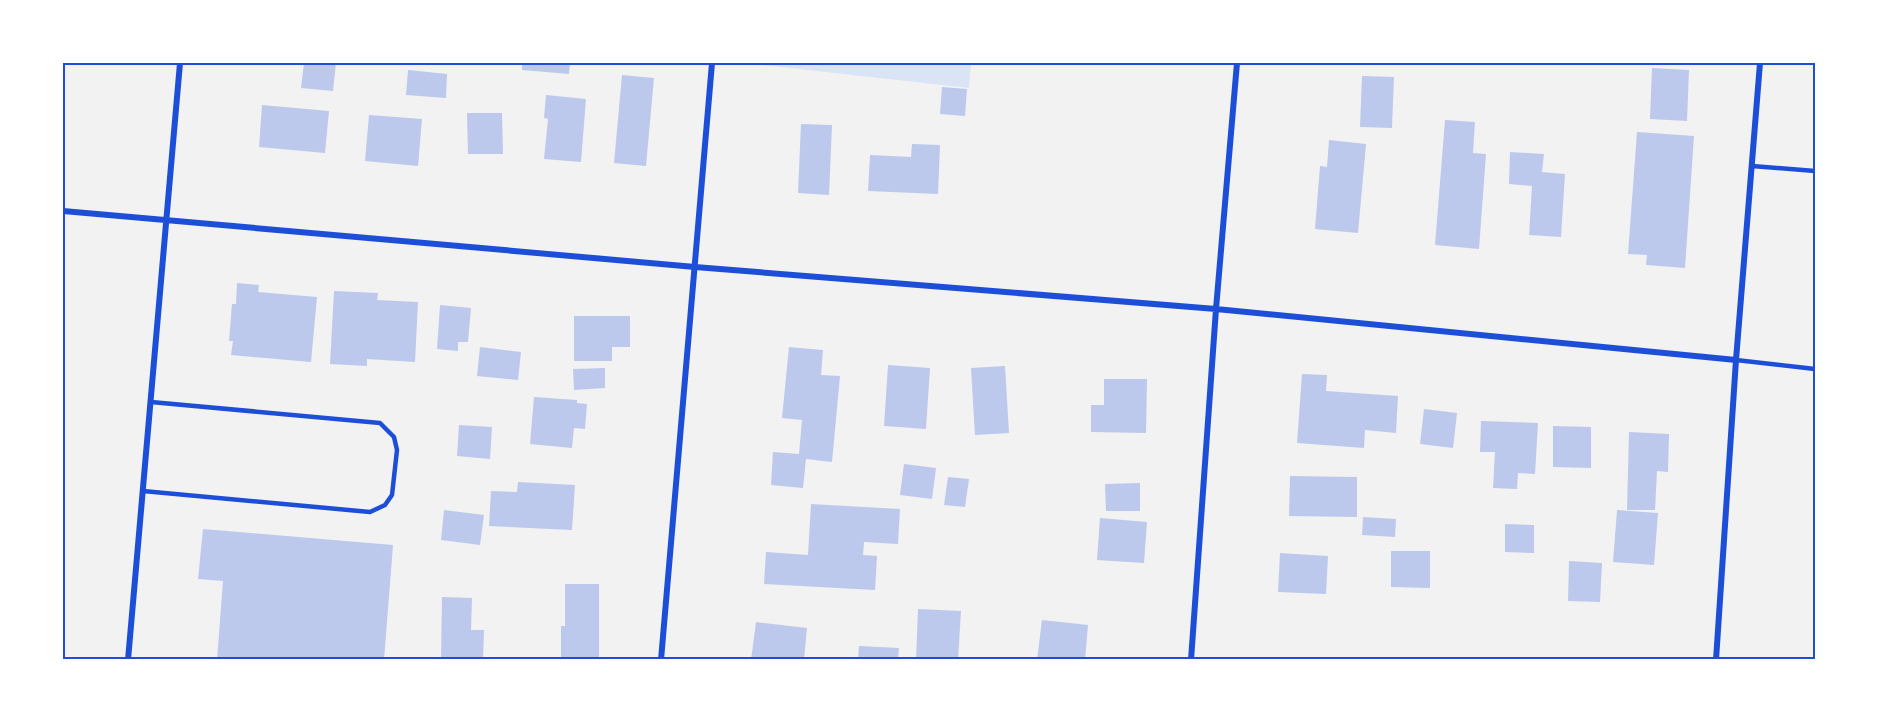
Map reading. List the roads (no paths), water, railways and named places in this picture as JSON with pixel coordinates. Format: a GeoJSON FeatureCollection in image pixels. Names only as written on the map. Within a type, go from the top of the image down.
{"type":"FeatureCollection","features":[{"type":"Feature","properties":{"kind":"street"},"geometry":{"type":"LineString","coordinates":[[129,660],[180,63]]}},
{"type":"Feature","properties":{"kind":"street"},"geometry":{"type":"LineString","coordinates":[[661,660],[712,63]]}},
{"type":"Feature","properties":{"kind":"street"},"geometry":{"type":"LineString","coordinates":[[1191,660],[1216,309],[1237,63]]}},
{"type":"Feature","properties":{"kind":"street"},"geometry":{"type":"LineString","coordinates":[[1716,660],[1736,360],[1760,63]]}},
{"type":"Feature","properties":{"kind":"street"},"geometry":{"type":"LineString","coordinates":[[63,211],[694,267],[1216,309],[1736,360]]}},
{"type":"Feature","properties":{"kind":"lane"},"geometry":{"type":"LineString","coordinates":[[1752,166],[1815,171]]}},
{"type":"Feature","properties":{"kind":"lane"},"geometry":{"type":"LineString","coordinates":[[1736,360],[1815,369]]}},
{"type":"Feature","properties":{"kind":"lane"},"geometry":{"type":"LineString","coordinates":[[143,491],[370,512],[385,504],[392,495],[397,450],[394,437],[380,423],[151,402]]}}]}
